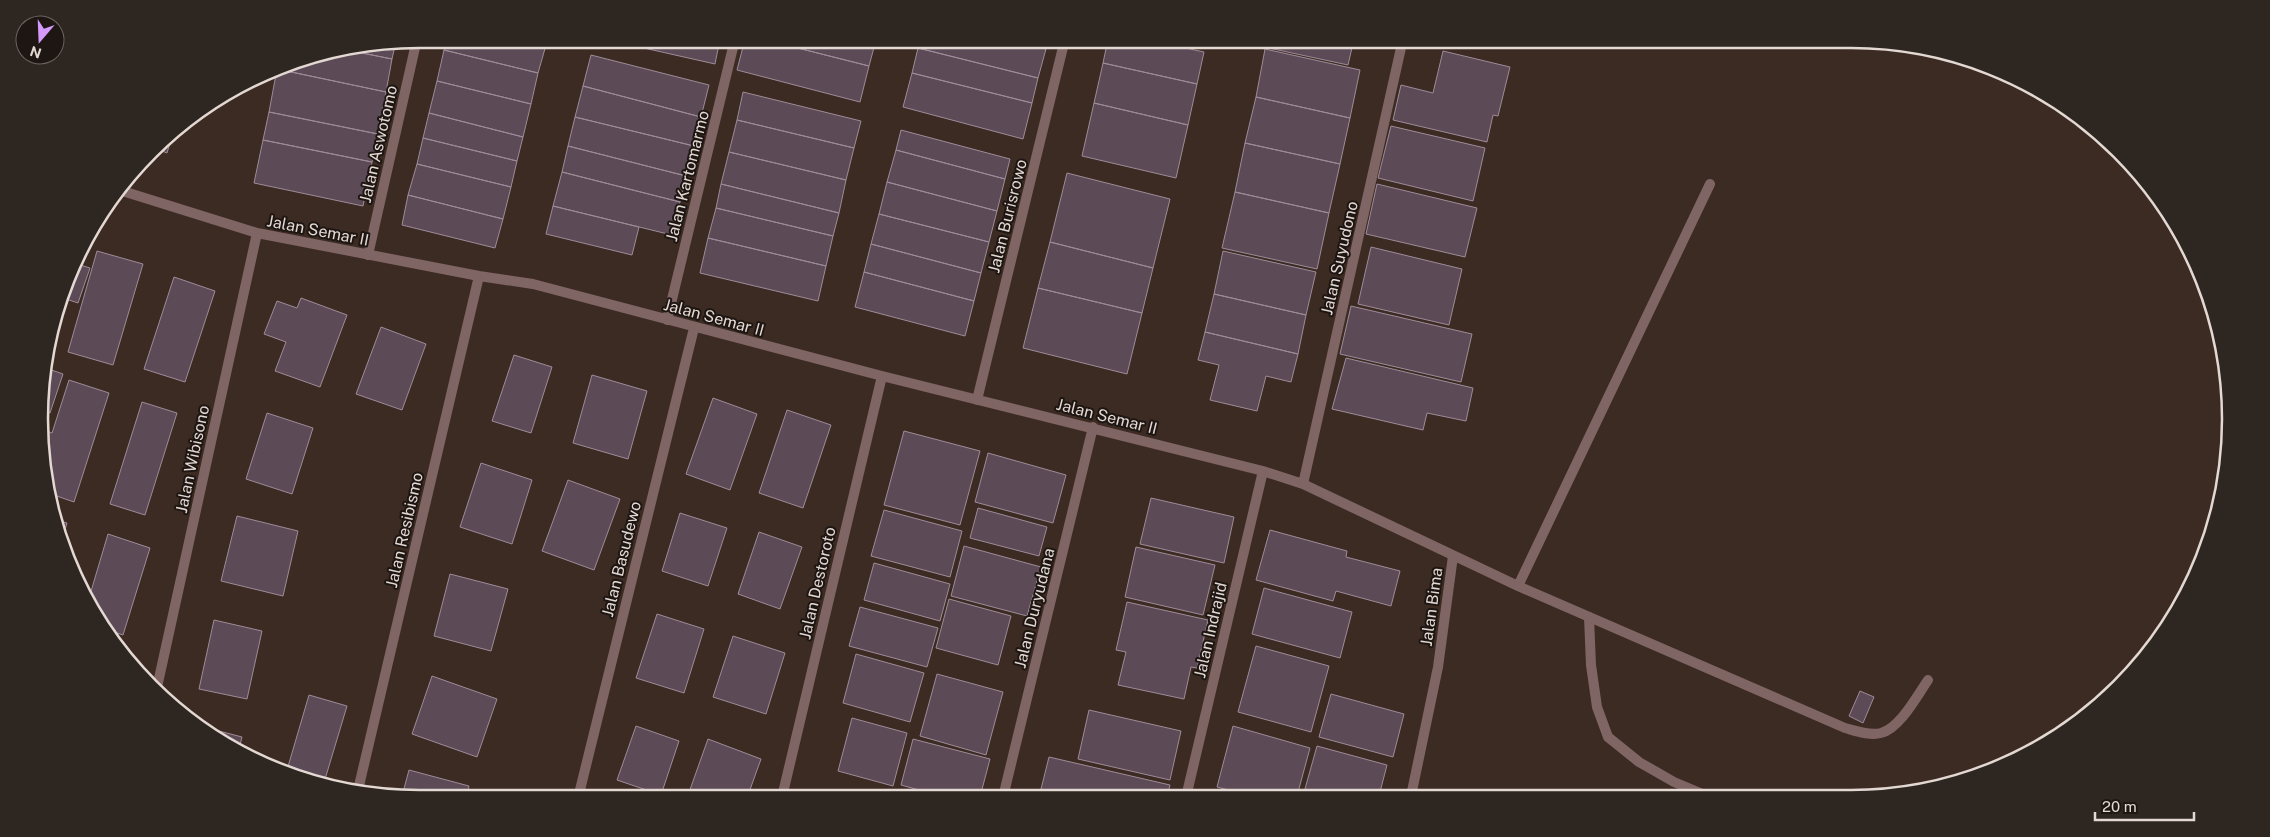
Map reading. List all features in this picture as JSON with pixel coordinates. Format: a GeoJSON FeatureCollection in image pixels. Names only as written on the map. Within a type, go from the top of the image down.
{"type":"FeatureCollection","features":[{"type":"Feature","properties":{"kind":"street","name":"Jalan Aswotomo"},"geometry":{"type":"LineString","coordinates":[[368,255],[415,48]]}},
{"type":"Feature","properties":{"kind":"street","name":"Jalan Kartomarmo"},"geometry":{"type":"LineString","coordinates":[[667,320],[733,48]]}},
{"type":"Feature","properties":{"kind":"street","name":"Jalan Burisrowo"},"geometry":{"type":"LineString","coordinates":[[977,400],[1063,48]]}},
{"type":"Feature","properties":{"kind":"street","name":"Jalan Suyudono"},"geometry":{"type":"LineString","coordinates":[[1303,484],[1402,48]]}},
{"type":"Feature","properties":{"kind":"street"},"geometry":{"type":"LineString","coordinates":[[1518,586],[1710,184]]}},
{"type":"Feature","properties":{"kind":"street","name":"Jalan Semar II"},"geometry":{"type":"LineString","coordinates":[[125,192],[258,233],[478,276],[533,284],[694,328],[1263,471],[1303,484]]}},
{"type":"Feature","properties":{"kind":"street","name":"Jalan Wibisono"},"geometry":{"type":"LineString","coordinates":[[158,683],[258,233]]}},
{"type":"Feature","properties":{"kind":"street","name":"Jalan Resibismo"},"geometry":{"type":"LineString","coordinates":[[359,784],[478,276]]}},
{"type":"Feature","properties":{"kind":"street","name":"Jalan Basudewo"},"geometry":{"type":"LineString","coordinates":[[580,790],[694,328]]}},
{"type":"Feature","properties":{"kind":"street","name":"Jalan Destoroto"},"geometry":{"type":"LineString","coordinates":[[784,790],[882,376]]}},
{"type":"Feature","properties":{"kind":"street","name":"Jalan Duryudana"},"geometry":{"type":"LineString","coordinates":[[1006,790],[1093,427]]}},
{"type":"Feature","properties":{"kind":"street","name":"Jalan Indrajid"},"geometry":{"type":"LineString","coordinates":[[1187,790],[1263,471]]}},
{"type":"Feature","properties":{"kind":"street","name":"Jalan Bima"},"geometry":{"type":"LineString","coordinates":[[1303,484],[1453,556],[1438,667],[1412,790]]}},
{"type":"Feature","properties":{"kind":"street"},"geometry":{"type":"LineString","coordinates":[[1453,556],[1845,728],[1864,733],[1881,733],[1896,725],[1928,680]]}},
{"type":"Feature","properties":{"kind":"street"},"geometry":{"type":"LineString","coordinates":[[1590,617],[1591,665],[1597,707],[1608,737],[1639,762],[1674,782],[1693,790]]}},
{"type":"Feature","properties":{"kind":"building"},"geometry":{"type":"Polygon","coordinates":[[[394,48],[392,59],[360,53],[394,48]]]}},
{"type":"Feature","properties":{"kind":"building"},"geometry":{"type":"Polygon","coordinates":[[[445,48],[545,48],[538,73],[444,50],[445,48]]]}},
{"type":"Feature","properties":{"kind":"building"},"geometry":{"type":"Polygon","coordinates":[[[644,48],[718,48],[715,64],[644,48]]]}},
{"type":"Feature","properties":{"kind":"building"},"geometry":{"type":"Polygon","coordinates":[[[743,48],[798,48],[869,66],[860,102],[737,70],[743,48]]]}},
{"type":"Feature","properties":{"kind":"building"},"geometry":{"type":"Polygon","coordinates":[[[798,48],[874,48],[869,66],[798,48]]]}},
{"type":"Feature","properties":{"kind":"building"},"geometry":{"type":"Polygon","coordinates":[[[918,48],[1042,48],[1046,49],[1038,78],[918,48]]]}},
{"type":"Feature","properties":{"kind":"building"},"geometry":{"type":"Polygon","coordinates":[[[918,48],[1038,78],[1032,103],[912,73],[918,48]]]}},
{"type":"Feature","properties":{"kind":"building"},"geometry":{"type":"Polygon","coordinates":[[[1106,48],[1186,48],[1204,52],[1197,84],[1103,63],[1106,48]]]}},
{"type":"Feature","properties":{"kind":"building"},"geometry":{"type":"Polygon","coordinates":[[[1269,48],[1352,48],[1348,65],[1269,48]]]}},
{"type":"Feature","properties":{"kind":"building"},"geometry":{"type":"Polygon","coordinates":[[[1265,49],[1360,70],[1350,118],[1256,97],[1265,49]]]}},
{"type":"Feature","properties":{"kind":"building"},"geometry":{"type":"Polygon","coordinates":[[[444,50],[538,73],[531,104],[437,81],[444,50]]]}},
{"type":"Feature","properties":{"kind":"building"},"geometry":{"type":"Polygon","coordinates":[[[1443,51],[1510,67],[1498,116],[1493,115],[1487,142],[1393,120],[1401,85],[1433,93],[1443,51]]]}},
{"type":"Feature","properties":{"kind":"building"},"geometry":{"type":"Polygon","coordinates":[[[360,53],[392,59],[386,92],[288,71],[322,60],[360,53]]]}},
{"type":"Feature","properties":{"kind":"building"},"geometry":{"type":"Polygon","coordinates":[[[591,55],[709,85],[701,117],[583,86],[591,55]]]}},
{"type":"Feature","properties":{"kind":"building"},"geometry":{"type":"Polygon","coordinates":[[[1103,63],[1197,84],[1188,125],[1094,103],[1103,63]]]}},
{"type":"Feature","properties":{"kind":"building"},"geometry":{"type":"Polygon","coordinates":[[[288,71],[386,92],[378,134],[269,112],[276,77],[288,71]]]}},
{"type":"Feature","properties":{"kind":"building"},"geometry":{"type":"Polygon","coordinates":[[[912,73],[1032,103],[1023,139],[903,107],[912,73]]]}},
{"type":"Feature","properties":{"kind":"building"},"geometry":{"type":"Polygon","coordinates":[[[437,81],[531,104],[523,137],[429,113],[437,81]]]}},
{"type":"Feature","properties":{"kind":"building"},"geometry":{"type":"Polygon","coordinates":[[[583,86],[701,117],[694,146],[575,117],[583,86]]]}},
{"type":"Feature","properties":{"kind":"building"},"geometry":{"type":"Polygon","coordinates":[[[743,92],[861,121],[854,148],[737,120],[743,92]]]}},
{"type":"Feature","properties":{"kind":"building"},"geometry":{"type":"Polygon","coordinates":[[[1256,97],[1350,118],[1340,164],[1245,143],[1256,97]]]}},
{"type":"Feature","properties":{"kind":"building"},"geometry":{"type":"Polygon","coordinates":[[[1094,103],[1188,125],[1176,178],[1082,156],[1094,103]]]}},
{"type":"Feature","properties":{"kind":"building"},"geometry":{"type":"Polygon","coordinates":[[[269,112],[378,134],[372,162],[263,140],[269,112]]]}},
{"type":"Feature","properties":{"kind":"building"},"geometry":{"type":"Polygon","coordinates":[[[429,113],[523,137],[517,161],[423,138],[429,113]]]}},
{"type":"Feature","properties":{"kind":"building"},"geometry":{"type":"Polygon","coordinates":[[[575,117],[694,146],[686,176],[568,146],[575,117]]]}},
{"type":"Feature","properties":{"kind":"building"},"geometry":{"type":"Polygon","coordinates":[[[737,120],[854,148],[846,180],[729,152],[737,120]]]}},
{"type":"Feature","properties":{"kind":"building"},"geometry":{"type":"Polygon","coordinates":[[[1391,126],[1485,148],[1473,201],[1378,178],[1391,126]]]}},
{"type":"Feature","properties":{"kind":"building"},"geometry":{"type":"Polygon","coordinates":[[[901,130],[1010,159],[1005,179],[896,150],[901,130]]]}},
{"type":"Feature","properties":{"kind":"building"},"geometry":{"type":"Polygon","coordinates":[[[423,138],[517,161],[511,187],[417,164],[423,138]]]}},
{"type":"Feature","properties":{"kind":"building"},"geometry":{"type":"Polygon","coordinates":[[[263,140],[372,162],[363,206],[254,183],[263,140]]]}},
{"type":"Feature","properties":{"kind":"building"},"geometry":{"type":"Polygon","coordinates":[[[1245,143],[1340,164],[1329,213],[1235,192],[1245,143]]]}},
{"type":"Feature","properties":{"kind":"building"},"geometry":{"type":"Polygon","coordinates":[[[170,144],[167,153],[162,151],[170,144]]]}},
{"type":"Feature","properties":{"kind":"building"},"geometry":{"type":"Polygon","coordinates":[[[568,146],[686,176],[680,202],[562,172],[568,146]]]}},
{"type":"Feature","properties":{"kind":"building"},"geometry":{"type":"Polygon","coordinates":[[[896,150],[1005,179],[997,211],[887,182],[896,150]]]}},
{"type":"Feature","properties":{"kind":"building"},"geometry":{"type":"Polygon","coordinates":[[[729,152],[846,180],[839,213],[721,184],[729,152]]]}},
{"type":"Feature","properties":{"kind":"building"},"geometry":{"type":"Polygon","coordinates":[[[417,164],[511,187],[503,219],[408,195],[417,164]]]}},
{"type":"Feature","properties":{"kind":"building"},"geometry":{"type":"Polygon","coordinates":[[[562,172],[680,202],[672,235],[553,206],[562,172]]]}},
{"type":"Feature","properties":{"kind":"building"},"geometry":{"type":"Polygon","coordinates":[[[1067,173],[1170,199],[1153,268],[1050,242],[1067,173]]]}},
{"type":"Feature","properties":{"kind":"building"},"geometry":{"type":"Polygon","coordinates":[[[887,182],[997,211],[989,242],[879,214],[887,182]]]}},
{"type":"Feature","properties":{"kind":"building"},"geometry":{"type":"Polygon","coordinates":[[[721,184],[839,213],[833,236],[716,208],[721,184]]]}},
{"type":"Feature","properties":{"kind":"building"},"geometry":{"type":"Polygon","coordinates":[[[1377,184],[1477,208],[1465,257],[1366,234],[1377,184]]]}},
{"type":"Feature","properties":{"kind":"building"},"geometry":{"type":"Polygon","coordinates":[[[1235,192],[1329,213],[1317,269],[1222,248],[1235,192]]]}},
{"type":"Feature","properties":{"kind":"building"},"geometry":{"type":"Polygon","coordinates":[[[408,195],[503,219],[495,248],[402,225],[408,195]]]}},
{"type":"Feature","properties":{"kind":"building"},"geometry":{"type":"Polygon","coordinates":[[[553,206],[639,227],[632,255],[546,234],[553,206]]]}},
{"type":"Feature","properties":{"kind":"building"},"geometry":{"type":"Polygon","coordinates":[[[716,208],[833,236],[826,266],[708,238],[716,208]]]}},
{"type":"Feature","properties":{"kind":"building"},"geometry":{"type":"Polygon","coordinates":[[[879,214],[989,242],[981,273],[871,244],[879,214]]]}},
{"type":"Feature","properties":{"kind":"building"},"geometry":{"type":"Polygon","coordinates":[[[708,238],[826,266],[818,301],[700,273],[708,238]]]}},
{"type":"Feature","properties":{"kind":"building"},"geometry":{"type":"Polygon","coordinates":[[[1050,242],[1153,268],[1142,313],[1038,288],[1050,242]]]}},
{"type":"Feature","properties":{"kind":"building"},"geometry":{"type":"Polygon","coordinates":[[[871,244],[981,273],[974,301],[864,272],[871,244]]]}},
{"type":"Feature","properties":{"kind":"building"},"geometry":{"type":"Polygon","coordinates":[[[1371,247],[1462,269],[1449,325],[1358,304],[1371,247]]]}},
{"type":"Feature","properties":{"kind":"building"},"geometry":{"type":"Polygon","coordinates":[[[97,251],[143,264],[113,365],[68,352],[97,251]]]}},
{"type":"Feature","properties":{"kind":"building"},"geometry":{"type":"Polygon","coordinates":[[[1223,251],[1316,272],[1306,315],[1214,294],[1223,251]]]}},
{"type":"Feature","properties":{"kind":"building"},"geometry":{"type":"Polygon","coordinates":[[[81,265],[90,268],[78,303],[67,299],[81,265]]]}},
{"type":"Feature","properties":{"kind":"building"},"geometry":{"type":"Polygon","coordinates":[[[864,272],[974,301],[965,336],[855,307],[864,272]]]}},
{"type":"Feature","properties":{"kind":"building"},"geometry":{"type":"Polygon","coordinates":[[[174,277],[215,291],[185,382],[144,369],[174,277]]]}},
{"type":"Feature","properties":{"kind":"building"},"geometry":{"type":"Polygon","coordinates":[[[1038,288],[1142,313],[1127,374],[1023,348],[1038,288]]]}},
{"type":"Feature","properties":{"kind":"building"},"geometry":{"type":"Polygon","coordinates":[[[1214,294],[1306,315],[1298,354],[1205,332],[1214,294]]]}},
{"type":"Feature","properties":{"kind":"building"},"geometry":{"type":"Polygon","coordinates":[[[301,298],[347,315],[320,387],[275,371],[286,342],[264,334],[277,301],[297,308],[301,298]]]}},
{"type":"Feature","properties":{"kind":"building"},"geometry":{"type":"Polygon","coordinates":[[[1351,306],[1472,334],[1461,382],[1340,354],[1351,306]]]}},
{"type":"Feature","properties":{"kind":"building"},"geometry":{"type":"Polygon","coordinates":[[[381,327],[426,344],[402,410],[356,394],[381,327]]]}},
{"type":"Feature","properties":{"kind":"building"},"geometry":{"type":"Polygon","coordinates":[[[1205,332],[1298,354],[1291,382],[1266,376],[1257,411],[1210,400],[1219,365],[1198,360],[1205,332]]]}},
{"type":"Feature","properties":{"kind":"building"},"geometry":{"type":"Polygon","coordinates":[[[514,355],[552,367],[531,433],[492,421],[514,355]]]}},
{"type":"Feature","properties":{"kind":"building"},"geometry":{"type":"Polygon","coordinates":[[[1346,358],[1473,388],[1466,421],[1427,413],[1423,430],[1332,409],[1346,358]]]}},
{"type":"Feature","properties":{"kind":"building"},"geometry":{"type":"Polygon","coordinates":[[[51,370],[63,374],[50,413],[48,412],[48,394],[51,370]]]}},
{"type":"Feature","properties":{"kind":"building"},"geometry":{"type":"Polygon","coordinates":[[[592,375],[647,391],[628,459],[573,443],[592,375]]]}},
{"type":"Feature","properties":{"kind":"building"},"geometry":{"type":"Polygon","coordinates":[[[69,380],[109,393],[74,502],[56,496],[48,443],[48,431],[52,433],[69,380]]]}},
{"type":"Feature","properties":{"kind":"building"},"geometry":{"type":"Polygon","coordinates":[[[713,398],[757,414],[730,490],[686,474],[713,398]]]}},
{"type":"Feature","properties":{"kind":"building"},"geometry":{"type":"Polygon","coordinates":[[[142,402],[177,413],[145,515],[110,504],[142,402]]]}},
{"type":"Feature","properties":{"kind":"building"},"geometry":{"type":"Polygon","coordinates":[[[787,410],[831,425],[803,508],[759,493],[787,410]]]}},
{"type":"Feature","properties":{"kind":"building"},"geometry":{"type":"Polygon","coordinates":[[[267,413],[313,428],[292,494],[246,479],[267,413]]]}},
{"type":"Feature","properties":{"kind":"building"},"geometry":{"type":"Polygon","coordinates":[[[904,431],[980,451],[960,525],[884,505],[904,431]]]}},
{"type":"Feature","properties":{"kind":"building"},"geometry":{"type":"Polygon","coordinates":[[[988,453],[1066,475],[1053,523],[975,502],[988,453]]]}},
{"type":"Feature","properties":{"kind":"building"},"geometry":{"type":"Polygon","coordinates":[[[481,463],[532,480],[512,544],[460,527],[481,463]]]}},
{"type":"Feature","properties":{"kind":"building"},"geometry":{"type":"Polygon","coordinates":[[[568,480],[620,499],[594,570],[542,551],[568,480]]]}},
{"type":"Feature","properties":{"kind":"building"},"geometry":{"type":"Polygon","coordinates":[[[1151,498],[1234,517],[1224,563],[1140,544],[1151,498]]]}},
{"type":"Feature","properties":{"kind":"building"},"geometry":{"type":"Polygon","coordinates":[[[978,508],[1047,527],[1039,556],[970,538],[978,508]]]}},
{"type":"Feature","properties":{"kind":"building"},"geometry":{"type":"Polygon","coordinates":[[[884,510],[962,531],[950,577],[871,556],[884,510]]]}},
{"type":"Feature","properties":{"kind":"building"},"geometry":{"type":"Polygon","coordinates":[[[680,513],[727,528],[708,586],[662,571],[680,513]]]}},
{"type":"Feature","properties":{"kind":"building"},"geometry":{"type":"Polygon","coordinates":[[[237,516],[298,531],[283,596],[221,581],[237,516]]]}},
{"type":"Feature","properties":{"kind":"building"},"geometry":{"type":"Polygon","coordinates":[[[62,522],[67,523],[65,531],[62,522]]]}},
{"type":"Feature","properties":{"kind":"building"},"geometry":{"type":"Polygon","coordinates":[[[1270,530],[1347,551],[1346,557],[1400,571],[1391,606],[1336,591],[1333,601],[1256,580],[1270,530]]]}},
{"type":"Feature","properties":{"kind":"building"},"geometry":{"type":"Polygon","coordinates":[[[759,532],[802,547],[780,609],[738,594],[759,532]]]}},
{"type":"Feature","properties":{"kind":"building"},"geometry":{"type":"Polygon","coordinates":[[[108,534],[150,548],[123,635],[116,633],[91,592],[108,534]]]}},
{"type":"Feature","properties":{"kind":"building"},"geometry":{"type":"Polygon","coordinates":[[[964,546],[1041,567],[1027,616],[951,596],[964,546]]]}},
{"type":"Feature","properties":{"kind":"building"},"geometry":{"type":"Polygon","coordinates":[[[1136,547],[1215,565],[1203,615],[1125,597],[1136,547]]]}},
{"type":"Feature","properties":{"kind":"building"},"geometry":{"type":"Polygon","coordinates":[[[874,563],[950,584],[940,621],[864,600],[874,563]]]}},
{"type":"Feature","properties":{"kind":"building"},"geometry":{"type":"Polygon","coordinates":[[[450,574],[508,589],[491,651],[434,636],[450,574]]]}},
{"type":"Feature","properties":{"kind":"building"},"geometry":{"type":"Polygon","coordinates":[[[1264,588],[1352,612],[1340,658],[1252,634],[1264,588]]]}},
{"type":"Feature","properties":{"kind":"building"},"geometry":{"type":"Polygon","coordinates":[[[949,599],[1011,616],[998,665],[936,648],[949,599]]]}},
{"type":"Feature","properties":{"kind":"building"},"geometry":{"type":"Polygon","coordinates":[[[1127,602],[1208,620],[1197,668],[1191,667],[1184,699],[1118,685],[1126,652],[1116,650],[1127,602]]]}},
{"type":"Feature","properties":{"kind":"building"},"geometry":{"type":"Polygon","coordinates":[[[860,607],[938,628],[927,667],[849,646],[860,607]]]}},
{"type":"Feature","properties":{"kind":"building"},"geometry":{"type":"Polygon","coordinates":[[[657,614],[704,629],[684,693],[636,678],[657,614]]]}},
{"type":"Feature","properties":{"kind":"building"},"geometry":{"type":"Polygon","coordinates":[[[214,620],[262,631],[247,699],[199,689],[214,620]]]}},
{"type":"Feature","properties":{"kind":"building"},"geometry":{"type":"Polygon","coordinates":[[[733,636],[785,653],[766,714],[713,697],[733,636]]]}},
{"type":"Feature","properties":{"kind":"building"},"geometry":{"type":"Polygon","coordinates":[[[1256,646],[1329,666],[1311,732],[1238,712],[1256,646]]]}},
{"type":"Feature","properties":{"kind":"building"},"geometry":{"type":"Polygon","coordinates":[[[856,654],[924,673],[910,722],[843,703],[856,654]]]}},
{"type":"Feature","properties":{"kind":"building"},"geometry":{"type":"Polygon","coordinates":[[[937,674],[1003,692],[986,755],[920,736],[937,674]]]}},
{"type":"Feature","properties":{"kind":"building"},"geometry":{"type":"Polygon","coordinates":[[[432,676],[497,699],[477,757],[412,734],[432,676]]]}},
{"type":"Feature","properties":{"kind":"building"},"geometry":{"type":"Polygon","coordinates":[[[1860,691],[1874,697],[1863,723],[1849,716],[1860,691]]]}},
{"type":"Feature","properties":{"kind":"building"},"geometry":{"type":"Polygon","coordinates":[[[1331,694],[1404,714],[1393,757],[1319,737],[1331,694]]]}},
{"type":"Feature","properties":{"kind":"building"},"geometry":{"type":"Polygon","coordinates":[[[309,695],[347,706],[325,778],[288,766],[309,695]]]}},
{"type":"Feature","properties":{"kind":"building"},"geometry":{"type":"Polygon","coordinates":[[[1089,710],[1181,731],[1170,780],[1078,759],[1089,710]]]}},
{"type":"Feature","properties":{"kind":"building"},"geometry":{"type":"Polygon","coordinates":[[[852,718],[907,733],[893,786],[838,771],[852,718]]]}},
{"type":"Feature","properties":{"kind":"building"},"geometry":{"type":"Polygon","coordinates":[[[636,726],[679,741],[663,790],[646,790],[617,780],[636,726]]]}},
{"type":"Feature","properties":{"kind":"building"},"geometry":{"type":"Polygon","coordinates":[[[1233,726],[1310,748],[1299,790],[1229,790],[1217,787],[1233,726]]]}},
{"type":"Feature","properties":{"kind":"building"},"geometry":{"type":"Polygon","coordinates":[[[218,731],[242,737],[240,744],[218,731]]]}},
{"type":"Feature","properties":{"kind":"building"},"geometry":{"type":"Polygon","coordinates":[[[708,739],[761,759],[750,790],[690,790],[708,739]]]}},
{"type":"Feature","properties":{"kind":"building"},"geometry":{"type":"Polygon","coordinates":[[[913,739],[990,759],[982,790],[919,790],[901,785],[913,739]]]}},
{"type":"Feature","properties":{"kind":"building"},"geometry":{"type":"Polygon","coordinates":[[[1317,746],[1387,765],[1381,790],[1305,790],[1317,746]]]}},
{"type":"Feature","properties":{"kind":"building"},"geometry":{"type":"Polygon","coordinates":[[[1049,757],[1170,785],[1169,790],[1041,790],[1049,757]]]}},
{"type":"Feature","properties":{"kind":"building"},"geometry":{"type":"Polygon","coordinates":[[[409,770],[469,786],[468,790],[404,789],[409,770]]]}}]}
